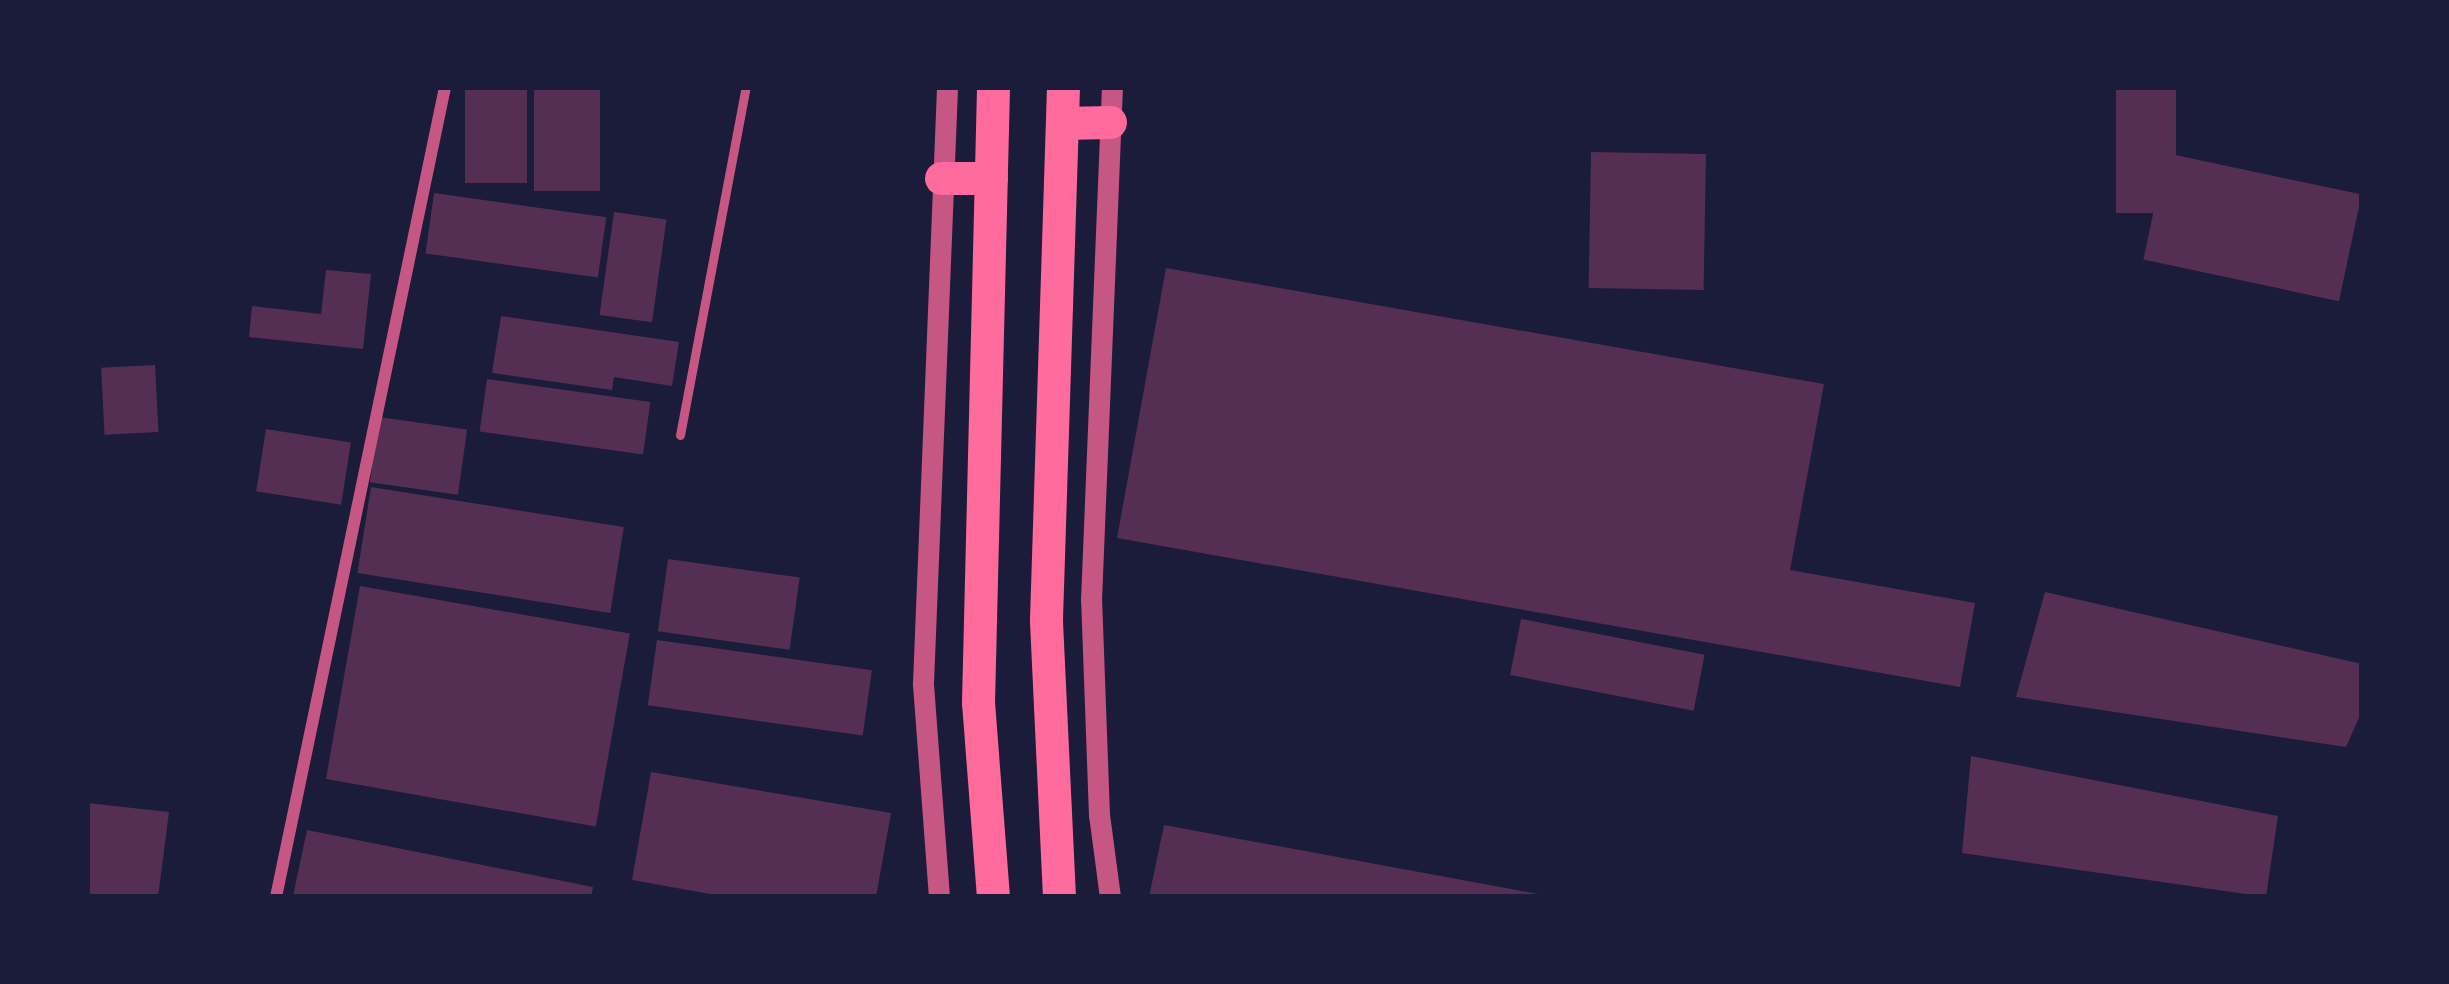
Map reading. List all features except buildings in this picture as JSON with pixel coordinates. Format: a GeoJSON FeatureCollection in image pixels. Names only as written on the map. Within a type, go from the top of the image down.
{"type":"FeatureCollection","features":[{"type":"Feature","properties":{"kind":"highway"},"geometry":{"type":"LineString","coordinates":[[993,87],[978,702],[993,897]]}},
{"type":"Feature","properties":{"kind":"highway"},"geometry":{"type":"LineString","coordinates":[[1059,897],[1046,620],[1063,87]]}},
{"type":"Feature","properties":{"kind":"highway"},"geometry":{"type":"LineString","coordinates":[[1062,123],[1110,122]]}},
{"type":"Feature","properties":{"kind":"highway"},"geometry":{"type":"LineString","coordinates":[[941,178],[991,178]]}},
{"type":"Feature","properties":{"kind":"street"},"geometry":{"type":"LineString","coordinates":[[276,897],[445,87]]}},
{"type":"Feature","properties":{"kind":"street"},"geometry":{"type":"LineString","coordinates":[[939,897],[922,683],[946,87]]}},
{"type":"Feature","properties":{"kind":"street"},"geometry":{"type":"LineString","coordinates":[[1110,897],[1099,815],[1091,600],[1112,87]]}},
{"type":"Feature","properties":{"kind":"lane"},"geometry":{"type":"LineString","coordinates":[[680,435],[746,87]]}}]}
